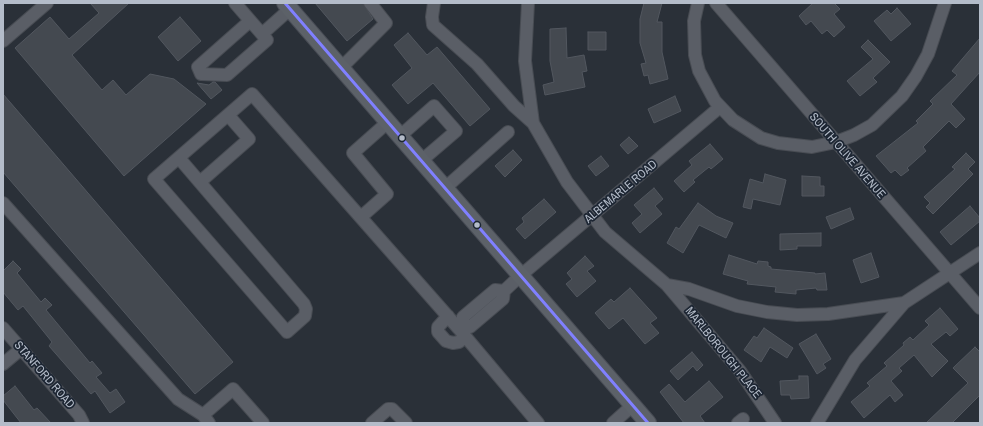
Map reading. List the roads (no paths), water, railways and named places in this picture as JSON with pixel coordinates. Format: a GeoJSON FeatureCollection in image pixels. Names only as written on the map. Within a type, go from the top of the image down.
{"type":"FeatureCollection","features":[{"type":"Feature","properties":{"kind":"main road"},"geometry":{"type":"LineString","coordinates":[[288,6],[648,423]]}},
{"type":"Feature","properties":{"kind":"street"},"geometry":{"type":"LineString","coordinates":[[3,41],[47,3]]}},
{"type":"Feature","properties":{"kind":"street"},"geometry":{"type":"LineString","coordinates":[[235,3],[267,40],[227,75],[201,74],[198,67],[250,21]]}},
{"type":"Feature","properties":{"kind":"street"},"geometry":{"type":"LineString","coordinates":[[341,68],[386,23],[370,3]]}},
{"type":"Feature","properties":{"kind":"street"},"geometry":{"type":"LineString","coordinates":[[434,3],[432,17],[433,25],[477,64],[514,106],[533,123]]}},
{"type":"Feature","properties":{"kind":"street"},"geometry":{"type":"LineString","coordinates":[[528,3],[525,60],[533,123]]}},
{"type":"Feature","properties":{"kind":"street"},"geometry":{"type":"LineString","coordinates":[[698,3],[694,20],[695,55],[706,87],[720,107],[746,130],[778,144],[812,147],[836,142],[854,135],[872,125],[902,96],[916,76],[928,54],[945,3]]}},
{"type":"Feature","properties":{"kind":"street","name":"SOUTH OLIVE AVENUE"},"geometry":{"type":"LineString","coordinates":[[716,3],[980,308]]}},
{"type":"Feature","properties":{"kind":"street"},"geometry":{"type":"LineString","coordinates":[[262,34],[288,6]]}},
{"type":"Feature","properties":{"kind":"street"},"geometry":{"type":"LineString","coordinates":[[179,158],[304,304],[306,309],[304,316],[287,332],[154,179],[252,94],[462,330],[538,423]]}},
{"type":"Feature","properties":{"kind":"street"},"geometry":{"type":"LineString","coordinates":[[400,136],[434,106],[456,131],[422,161]]}},
{"type":"Feature","properties":{"kind":"street","name":"ALBEMARLE ROAD"},"geometry":{"type":"LineString","coordinates":[[462,330],[463,317],[494,290],[504,290],[720,107]]}},
{"type":"Feature","properties":{"kind":"street"},"geometry":{"type":"LineString","coordinates":[[200,182],[249,139],[228,115]]}},
{"type":"Feature","properties":{"kind":"street"},"geometry":{"type":"LineString","coordinates":[[361,217],[387,194],[353,153],[388,122]]}},
{"type":"Feature","properties":{"kind":"street","name":"MARLBOROUGH PLACE"},"geometry":{"type":"LineString","coordinates":[[533,123],[567,182],[592,216],[605,232],[619,245],[638,259],[667,285],[740,371],[775,423]]}},
{"type":"Feature","properties":{"kind":"street"},"geometry":{"type":"LineString","coordinates":[[445,188],[508,132]]}},
{"type":"Feature","properties":{"kind":"street"},"geometry":{"type":"LineString","coordinates":[[3,203],[178,399],[206,419],[233,389],[263,423]]}},
{"type":"Feature","properties":{"kind":"street"},"geometry":{"type":"LineString","coordinates":[[817,423],[855,360],[904,303],[949,273],[960,268],[980,253]]}},
{"type":"Feature","properties":{"kind":"street"},"geometry":{"type":"LineString","coordinates":[[667,285],[689,289],[737,306],[767,312],[797,315],[828,314],[904,303]]}},
{"type":"Feature","properties":{"kind":"street"},"geometry":{"type":"LineString","coordinates":[[448,316],[438,327],[438,332],[446,341],[453,343],[459,342],[462,330]]}},
{"type":"Feature","properties":{"kind":"street","name":"STANFORD ROAD"},"geometry":{"type":"LineString","coordinates":[[3,328],[79,416],[83,423]]}},
{"type":"Feature","properties":{"kind":"street"},"geometry":{"type":"LineString","coordinates":[[3,364],[21,348]]}},
{"type":"Feature","properties":{"kind":"street"},"geometry":{"type":"LineString","coordinates":[[613,423],[633,405]]}},
{"type":"Feature","properties":{"kind":"street"},"geometry":{"type":"LineString","coordinates":[[372,423],[388,409],[392,409],[406,423]]}}]}
